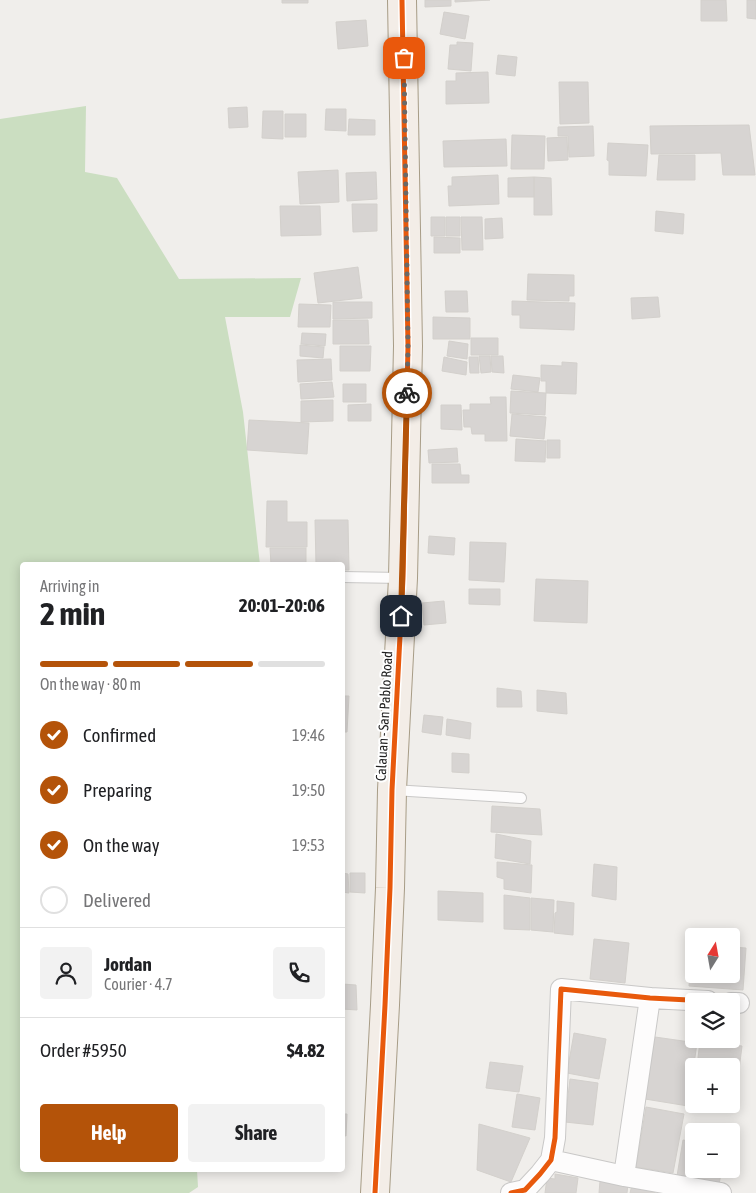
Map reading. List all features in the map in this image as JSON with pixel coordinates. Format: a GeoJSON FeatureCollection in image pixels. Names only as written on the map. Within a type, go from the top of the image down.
{"type":"FeatureCollection","features":[{"type":"Feature","properties":{"kind":"main road","name":"Calauan - San Pablo Road"},"geometry":{"type":"LineString","coordinates":[[375,1193],[390,898],[392,790],[403,578],[408,346],[402,0]]}},
{"type":"Feature","properties":{"kind":"street"},"geometry":{"type":"LineString","coordinates":[[511,1193],[525,1190],[551,1160],[555,1138],[561,989],[685,1000]]}},
{"type":"Feature","properties":{"kind":"street"},"geometry":{"type":"LineString","coordinates":[[624,1176],[650,998]]}},
{"type":"Feature","properties":{"kind":"street"},"geometry":{"type":"LineString","coordinates":[[551,1160],[624,1176],[721,1193]]}},
{"type":"Feature","properties":{"kind":"lane"},"geometry":{"type":"LineString","coordinates":[[345,577],[403,578]]}},
{"type":"Feature","properties":{"kind":"lane"},"geometry":{"type":"LineString","coordinates":[[392,790],[521,798]]}},
{"type":"Feature","properties":{"kind":"green space"},"geometry":{"type":"Polygon","coordinates":[[[86,106],[85,172],[117,178],[179,279],[301,278],[290,317],[225,317],[243,412],[260,562],[20,562],[20,1172],[197,1172],[198,1187],[189,1193],[0,1193],[0,119],[86,106]]]}},
{"type":"Feature","properties":{"kind":"building"},"geometry":{"type":"Polygon","coordinates":[[[282,0],[308,0],[308,3],[282,3],[282,0]]]}},
{"type":"Feature","properties":{"kind":"building"},"geometry":{"type":"Polygon","coordinates":[[[425,0],[451,0],[451,6],[425,7],[425,0]]]}},
{"type":"Feature","properties":{"kind":"building"},"geometry":{"type":"Polygon","coordinates":[[[455,0],[490,0],[455,2],[455,0]]]}},
{"type":"Feature","properties":{"kind":"building"},"geometry":{"type":"Polygon","coordinates":[[[701,0],[726,0],[727,21],[701,21],[701,0]]]}},
{"type":"Feature","properties":{"kind":"building"},"geometry":{"type":"Polygon","coordinates":[[[747,0],[756,0],[756,19],[747,18],[747,0]]]}},
{"type":"Feature","properties":{"kind":"building"},"geometry":{"type":"Polygon","coordinates":[[[444,12],[469,16],[465,39],[440,34],[444,12]]]}},
{"type":"Feature","properties":{"kind":"building"},"geometry":{"type":"Polygon","coordinates":[[[366,20],[368,46],[338,49],[336,22],[366,20]]]}},
{"type":"Feature","properties":{"kind":"building"},"geometry":{"type":"Polygon","coordinates":[[[457,42],[473,43],[471,71],[448,69],[450,45],[457,45],[457,42]]]}},
{"type":"Feature","properties":{"kind":"building"},"geometry":{"type":"Polygon","coordinates":[[[498,55],[517,57],[515,76],[496,74],[498,55]]]}},
{"type":"Feature","properties":{"kind":"building"},"geometry":{"type":"Polygon","coordinates":[[[488,72],[489,103],[446,104],[446,81],[456,81],[456,73],[488,72]]]}},
{"type":"Feature","properties":{"kind":"building"},"geometry":{"type":"Polygon","coordinates":[[[559,82],[588,82],[589,123],[560,124],[559,82]]]}},
{"type":"Feature","properties":{"kind":"building"},"geometry":{"type":"Polygon","coordinates":[[[247,107],[248,127],[229,128],[228,108],[247,107]]]}},
{"type":"Feature","properties":{"kind":"building"},"geometry":{"type":"Polygon","coordinates":[[[326,109],[346,109],[346,131],[325,130],[326,109]]]}},
{"type":"Feature","properties":{"kind":"building"},"geometry":{"type":"Polygon","coordinates":[[[263,111],[283,111],[283,139],[262,138],[263,111]]]}},
{"type":"Feature","properties":{"kind":"building"},"geometry":{"type":"Polygon","coordinates":[[[285,114],[306,114],[306,137],[285,137],[285,114]]]}},
{"type":"Feature","properties":{"kind":"building"},"geometry":{"type":"Polygon","coordinates":[[[349,119],[375,120],[375,135],[348,135],[349,119]]]}},
{"type":"Feature","properties":{"kind":"building"},"geometry":{"type":"Polygon","coordinates":[[[749,125],[755,175],[723,175],[721,153],[651,154],[650,126],[749,125]]]}},
{"type":"Feature","properties":{"kind":"building"},"geometry":{"type":"Polygon","coordinates":[[[593,126],[594,156],[569,157],[568,136],[558,136],[558,127],[593,126]]]}},
{"type":"Feature","properties":{"kind":"building"},"geometry":{"type":"Polygon","coordinates":[[[512,135],[545,136],[544,169],[511,169],[512,135]]]}},
{"type":"Feature","properties":{"kind":"building"},"geometry":{"type":"Polygon","coordinates":[[[567,137],[568,160],[548,161],[547,138],[567,137]]]}},
{"type":"Feature","properties":{"kind":"building"},"geometry":{"type":"Polygon","coordinates":[[[506,139],[507,166],[444,167],[443,141],[506,139]]]}},
{"type":"Feature","properties":{"kind":"building"},"geometry":{"type":"Polygon","coordinates":[[[608,143],[648,145],[646,176],[609,175],[609,161],[607,160],[608,143]]]}},
{"type":"Feature","properties":{"kind":"building"},"geometry":{"type":"Polygon","coordinates":[[[659,155],[695,155],[695,180],[657,180],[659,155]]]}},
{"type":"Feature","properties":{"kind":"building"},"geometry":{"type":"Polygon","coordinates":[[[338,170],[339,202],[300,204],[298,172],[338,170]]]}},
{"type":"Feature","properties":{"kind":"building"},"geometry":{"type":"Polygon","coordinates":[[[376,172],[377,199],[347,201],[346,173],[376,172]]]}},
{"type":"Feature","properties":{"kind":"building"},"geometry":{"type":"Polygon","coordinates":[[[498,175],[499,204],[449,206],[448,186],[452,186],[452,177],[498,175]]]}},
{"type":"Feature","properties":{"kind":"building"},"geometry":{"type":"Polygon","coordinates":[[[534,177],[551,178],[552,215],[534,215],[534,177]]]}},
{"type":"Feature","properties":{"kind":"building"},"geometry":{"type":"Polygon","coordinates":[[[534,177],[534,197],[508,197],[508,178],[534,177]]]}},
{"type":"Feature","properties":{"kind":"building"},"geometry":{"type":"Polygon","coordinates":[[[352,204],[377,204],[377,231],[353,232],[352,204]]]}},
{"type":"Feature","properties":{"kind":"building"},"geometry":{"type":"Polygon","coordinates":[[[280,206],[320,206],[321,235],[281,236],[280,206]]]}},
{"type":"Feature","properties":{"kind":"building"},"geometry":{"type":"Polygon","coordinates":[[[656,211],[684,214],[683,234],[655,231],[656,211]]]}},
{"type":"Feature","properties":{"kind":"building"},"geometry":{"type":"Polygon","coordinates":[[[431,217],[445,217],[445,236],[431,236],[431,217]]]}},
{"type":"Feature","properties":{"kind":"building"},"geometry":{"type":"Polygon","coordinates":[[[446,217],[460,217],[460,236],[446,236],[446,217]]]}},
{"type":"Feature","properties":{"kind":"building"},"geometry":{"type":"Polygon","coordinates":[[[461,217],[482,217],[483,250],[462,250],[461,217]]]}},
{"type":"Feature","properties":{"kind":"building"},"geometry":{"type":"Polygon","coordinates":[[[502,218],[503,238],[485,239],[485,219],[502,218]]]}},
{"type":"Feature","properties":{"kind":"building"},"geometry":{"type":"Polygon","coordinates":[[[434,237],[460,238],[460,253],[434,253],[434,237]]]}},
{"type":"Feature","properties":{"kind":"building"},"geometry":{"type":"Polygon","coordinates":[[[358,267],[362,298],[318,303],[314,273],[358,267]]]}},
{"type":"Feature","properties":{"kind":"building"},"geometry":{"type":"Polygon","coordinates":[[[528,274],[574,275],[574,296],[569,296],[569,301],[527,300],[528,274]]]}},
{"type":"Feature","properties":{"kind":"building"},"geometry":{"type":"Polygon","coordinates":[[[445,291],[467,291],[468,312],[446,312],[445,291]]]}},
{"type":"Feature","properties":{"kind":"building"},"geometry":{"type":"Polygon","coordinates":[[[658,297],[660,317],[632,319],[631,298],[658,297]]]}},
{"type":"Feature","properties":{"kind":"building"},"geometry":{"type":"Polygon","coordinates":[[[512,301],[575,303],[574,330],[520,328],[520,315],[512,315],[512,301]]]}},
{"type":"Feature","properties":{"kind":"building"},"geometry":{"type":"Polygon","coordinates":[[[333,302],[372,302],[372,318],[333,319],[333,302]]]}},
{"type":"Feature","properties":{"kind":"building"},"geometry":{"type":"Polygon","coordinates":[[[299,304],[331,305],[330,327],[298,327],[299,304]]]}},
{"type":"Feature","properties":{"kind":"building"},"geometry":{"type":"Polygon","coordinates":[[[433,317],[470,318],[470,339],[433,339],[433,317]]]}},
{"type":"Feature","properties":{"kind":"building"},"geometry":{"type":"Polygon","coordinates":[[[333,320],[368,320],[369,344],[333,344],[333,320]]]}},
{"type":"Feature","properties":{"kind":"building"},"geometry":{"type":"Polygon","coordinates":[[[302,333],[326,334],[325,346],[301,344],[302,333]]]}},
{"type":"Feature","properties":{"kind":"building"},"geometry":{"type":"Polygon","coordinates":[[[471,338],[498,338],[498,355],[471,355],[471,338]]]}},
{"type":"Feature","properties":{"kind":"building"},"geometry":{"type":"Polygon","coordinates":[[[449,341],[468,344],[467,359],[447,356],[449,341]]]}},
{"type":"Feature","properties":{"kind":"building"},"geometry":{"type":"Polygon","coordinates":[[[300,345],[324,347],[323,358],[300,356],[300,345]]]}},
{"type":"Feature","properties":{"kind":"building"},"geometry":{"type":"Polygon","coordinates":[[[340,346],[371,346],[370,371],[340,371],[340,346]]]}},
{"type":"Feature","properties":{"kind":"building"},"geometry":{"type":"Polygon","coordinates":[[[479,356],[490,356],[491,372],[481,373],[479,356]]]}},
{"type":"Feature","properties":{"kind":"building"},"geometry":{"type":"Polygon","coordinates":[[[491,356],[503,356],[504,373],[492,372],[491,356]]]}},
{"type":"Feature","properties":{"kind":"building"},"geometry":{"type":"Polygon","coordinates":[[[444,357],[467,362],[466,375],[442,371],[444,357]]]}},
{"type":"Feature","properties":{"kind":"building"},"geometry":{"type":"Polygon","coordinates":[[[469,357],[478,357],[479,373],[470,373],[469,357]]]}},
{"type":"Feature","properties":{"kind":"building"},"geometry":{"type":"Polygon","coordinates":[[[331,359],[332,380],[298,382],[297,360],[331,359]]]}},
{"type":"Feature","properties":{"kind":"building"},"geometry":{"type":"Polygon","coordinates":[[[562,362],[577,363],[576,394],[546,393],[546,381],[541,381],[541,365],[562,366],[562,362]]]}},
{"type":"Feature","properties":{"kind":"building"},"geometry":{"type":"Polygon","coordinates":[[[513,375],[540,378],[538,392],[511,389],[513,375]]]}},
{"type":"Feature","properties":{"kind":"building"},"geometry":{"type":"Polygon","coordinates":[[[332,382],[334,397],[301,399],[300,384],[332,382]]]}},
{"type":"Feature","properties":{"kind":"building"},"geometry":{"type":"Polygon","coordinates":[[[343,384],[366,384],[366,402],[343,402],[343,384]]]}},
{"type":"Feature","properties":{"kind":"building"},"geometry":{"type":"Polygon","coordinates":[[[511,391],[546,393],[545,415],[510,413],[511,391]]]}},
{"type":"Feature","properties":{"kind":"building"},"geometry":{"type":"Polygon","coordinates":[[[490,397],[506,397],[507,441],[485,441],[485,434],[472,434],[471,427],[464,427],[463,410],[470,410],[470,404],[491,404],[490,397]]]}},
{"type":"Feature","properties":{"kind":"building"},"geometry":{"type":"Polygon","coordinates":[[[333,400],[333,421],[301,422],[301,401],[333,400]]]}},
{"type":"Feature","properties":{"kind":"building"},"geometry":{"type":"Polygon","coordinates":[[[371,404],[371,421],[348,421],[348,405],[371,404]]]}},
{"type":"Feature","properties":{"kind":"building"},"geometry":{"type":"Polygon","coordinates":[[[441,405],[461,405],[462,430],[441,429],[441,405]]]}},
{"type":"Feature","properties":{"kind":"building"},"geometry":{"type":"Polygon","coordinates":[[[512,414],[546,417],[544,439],[510,436],[512,414]]]}},
{"type":"Feature","properties":{"kind":"building"},"geometry":{"type":"Polygon","coordinates":[[[249,420],[309,423],[307,454],[247,450],[249,420]]]}},
{"type":"Feature","properties":{"kind":"building"},"geometry":{"type":"Polygon","coordinates":[[[516,439],[546,441],[545,462],[515,461],[516,439]]]}},
{"type":"Feature","properties":{"kind":"building"},"geometry":{"type":"Polygon","coordinates":[[[547,440],[560,440],[560,458],[547,458],[547,440]]]}},
{"type":"Feature","properties":{"kind":"building"},"geometry":{"type":"Polygon","coordinates":[[[457,448],[458,462],[429,463],[428,450],[457,448]]]}},
{"type":"Feature","properties":{"kind":"building"},"geometry":{"type":"Polygon","coordinates":[[[432,464],[460,464],[461,475],[469,475],[469,483],[432,483],[432,464]]]}},
{"type":"Feature","properties":{"kind":"building"},"geometry":{"type":"Polygon","coordinates":[[[267,501],[287,501],[287,522],[307,522],[307,547],[266,547],[267,501]]]}},
{"type":"Feature","properties":{"kind":"building"},"geometry":{"type":"Polygon","coordinates":[[[315,520],[348,520],[349,570],[345,570],[345,562],[316,562],[315,520]]]}},
{"type":"Feature","properties":{"kind":"building"},"geometry":{"type":"Polygon","coordinates":[[[429,536],[455,538],[454,555],[428,553],[429,536]]]}},
{"type":"Feature","properties":{"kind":"building"},"geometry":{"type":"Polygon","coordinates":[[[470,542],[506,543],[504,582],[469,580],[470,542]]]}},
{"type":"Feature","properties":{"kind":"building"},"geometry":{"type":"Polygon","coordinates":[[[270,548],[306,548],[306,562],[271,562],[270,548]]]}},
{"type":"Feature","properties":{"kind":"building"},"geometry":{"type":"Polygon","coordinates":[[[536,579],[588,581],[587,623],[534,621],[536,579]]]}},
{"type":"Feature","properties":{"kind":"building"},"geometry":{"type":"Polygon","coordinates":[[[469,589],[500,589],[500,605],[469,604],[469,589]]]}},
{"type":"Feature","properties":{"kind":"building"},"geometry":{"type":"Polygon","coordinates":[[[444,601],[446,623],[424,625],[422,603],[444,601]]]}},
{"type":"Feature","properties":{"kind":"building"},"geometry":{"type":"Polygon","coordinates":[[[497,688],[521,691],[522,707],[497,707],[497,688]]]}},
{"type":"Feature","properties":{"kind":"building"},"geometry":{"type":"Polygon","coordinates":[[[537,690],[566,693],[567,714],[537,711],[537,690]]]}},
{"type":"Feature","properties":{"kind":"building"},"geometry":{"type":"Polygon","coordinates":[[[345,696],[349,696],[347,732],[345,732],[345,696]]]}},
{"type":"Feature","properties":{"kind":"building"},"geometry":{"type":"Polygon","coordinates":[[[424,715],[443,717],[441,735],[422,732],[424,715]]]}},
{"type":"Feature","properties":{"kind":"building"},"geometry":{"type":"Polygon","coordinates":[[[447,719],[471,723],[470,739],[446,735],[447,719]]]}},
{"type":"Feature","properties":{"kind":"building"},"geometry":{"type":"Polygon","coordinates":[[[452,753],[469,754],[469,773],[452,772],[452,753]]]}},
{"type":"Feature","properties":{"kind":"building"},"geometry":{"type":"Polygon","coordinates":[[[492,806],[540,809],[542,835],[491,832],[492,806]]]}},
{"type":"Feature","properties":{"kind":"building"},"geometry":{"type":"Polygon","coordinates":[[[496,834],[531,841],[530,864],[495,858],[496,834]]]}},
{"type":"Feature","properties":{"kind":"building"},"geometry":{"type":"Polygon","coordinates":[[[497,862],[532,865],[531,893],[504,889],[504,879],[497,877],[497,862]]]}},
{"type":"Feature","properties":{"kind":"building"},"geometry":{"type":"Polygon","coordinates":[[[594,864],[617,867],[616,900],[592,896],[594,864]]]}},
{"type":"Feature","properties":{"kind":"building"},"geometry":{"type":"Polygon","coordinates":[[[350,873],[365,873],[365,893],[350,892],[350,873]]]}},
{"type":"Feature","properties":{"kind":"building"},"geometry":{"type":"Polygon","coordinates":[[[345,874],[348,874],[349,893],[345,892],[345,874]]]}},
{"type":"Feature","properties":{"kind":"building"},"geometry":{"type":"Polygon","coordinates":[[[438,891],[483,893],[483,922],[438,920],[438,891]]]}},
{"type":"Feature","properties":{"kind":"building"},"geometry":{"type":"Polygon","coordinates":[[[504,895],[530,898],[530,930],[504,929],[504,895]]]}},
{"type":"Feature","properties":{"kind":"building"},"geometry":{"type":"Polygon","coordinates":[[[531,898],[554,900],[553,932],[531,930],[531,898]]]}},
{"type":"Feature","properties":{"kind":"building"},"geometry":{"type":"Polygon","coordinates":[[[557,901],[574,903],[573,935],[554,933],[557,901]]]}},
{"type":"Feature","properties":{"kind":"building"},"geometry":{"type":"Polygon","coordinates":[[[594,939],[629,943],[625,983],[590,979],[594,939]]]}},
{"type":"Feature","properties":{"kind":"building"},"geometry":{"type":"Polygon","coordinates":[[[740,948],[746,948],[743,990],[689,986],[689,983],[740,983],[740,948]]]}},
{"type":"Feature","properties":{"kind":"building"},"geometry":{"type":"Polygon","coordinates":[[[345,984],[356,985],[357,1010],[345,1009],[345,984]]]}},
{"type":"Feature","properties":{"kind":"building"},"geometry":{"type":"Polygon","coordinates":[[[574,1033],[606,1039],[599,1079],[567,1073],[574,1033]]]}},
{"type":"Feature","properties":{"kind":"building"},"geometry":{"type":"Polygon","coordinates":[[[655,1037],[685,1041],[685,1048],[696,1048],[695,1058],[685,1058],[685,1106],[645,1099],[655,1037]]]}},
{"type":"Feature","properties":{"kind":"building"},"geometry":{"type":"Polygon","coordinates":[[[740,1046],[742,1046],[740,1062],[740,1058],[698,1058],[699,1048],[740,1048],[740,1046]]]}},
{"type":"Feature","properties":{"kind":"building"},"geometry":{"type":"Polygon","coordinates":[[[490,1062],[523,1066],[519,1092],[486,1088],[490,1062]]]}},
{"type":"Feature","properties":{"kind":"building"},"geometry":{"type":"Polygon","coordinates":[[[570,1079],[598,1083],[593,1125],[565,1122],[570,1079]]]}},
{"type":"Feature","properties":{"kind":"building"},"geometry":{"type":"Polygon","coordinates":[[[517,1094],[540,1098],[535,1130],[512,1127],[517,1094]]]}},
{"type":"Feature","properties":{"kind":"building"},"geometry":{"type":"Polygon","coordinates":[[[646,1107],[684,1114],[673,1173],[636,1167],[646,1107]]]}},
{"type":"Feature","properties":{"kind":"building"},"geometry":{"type":"Polygon","coordinates":[[[345,1114],[347,1114],[346,1136],[345,1114]]]}},
{"type":"Feature","properties":{"kind":"building"},"geometry":{"type":"Polygon","coordinates":[[[479,1124],[530,1138],[511,1182],[477,1170],[479,1124]]]}},
{"type":"Feature","properties":{"kind":"building"},"geometry":{"type":"Polygon","coordinates":[[[683,1140],[685,1140],[685,1178],[677,1176],[683,1140]]]}},
{"type":"Feature","properties":{"kind":"building"},"geometry":{"type":"Polygon","coordinates":[[[555,1174],[578,1178],[576,1193],[545,1193],[547,1178],[555,1179],[555,1174]]]}},
{"type":"Feature","properties":{"kind":"building"},"geometry":{"type":"Polygon","coordinates":[[[688,1178],[720,1178],[719,1184],[688,1178]]]}},
{"type":"Feature","properties":{"kind":"building"},"geometry":{"type":"Polygon","coordinates":[[[600,1181],[628,1184],[627,1193],[599,1193],[600,1181]]]}},
{"type":"Feature","properties":{"kind":"building"},"geometry":{"type":"Polygon","coordinates":[[[632,1185],[655,1188],[655,1193],[630,1193],[632,1185]]]}},
{"type":"Feature","properties":{"kind":"cycle path"},"geometry":{"type":"LineString","coordinates":[[375,1193],[403,578],[408,346],[402,0]]}},
{"type":"Feature","properties":{"kind":"cycle path"},"geometry":{"type":"LineString","coordinates":[[511,1193],[525,1190],[551,1160],[555,1138],[561,989],[685,1000]]}},
{"type":"Feature","properties":{"kind":"way so far"},"geometry":{"type":"LineString","coordinates":[[404,58],[407,393]]}},
{"type":"Feature","properties":{"kind":"route"},"geometry":{"type":"LineString","coordinates":[[401,616],[407,393]]}}]}
